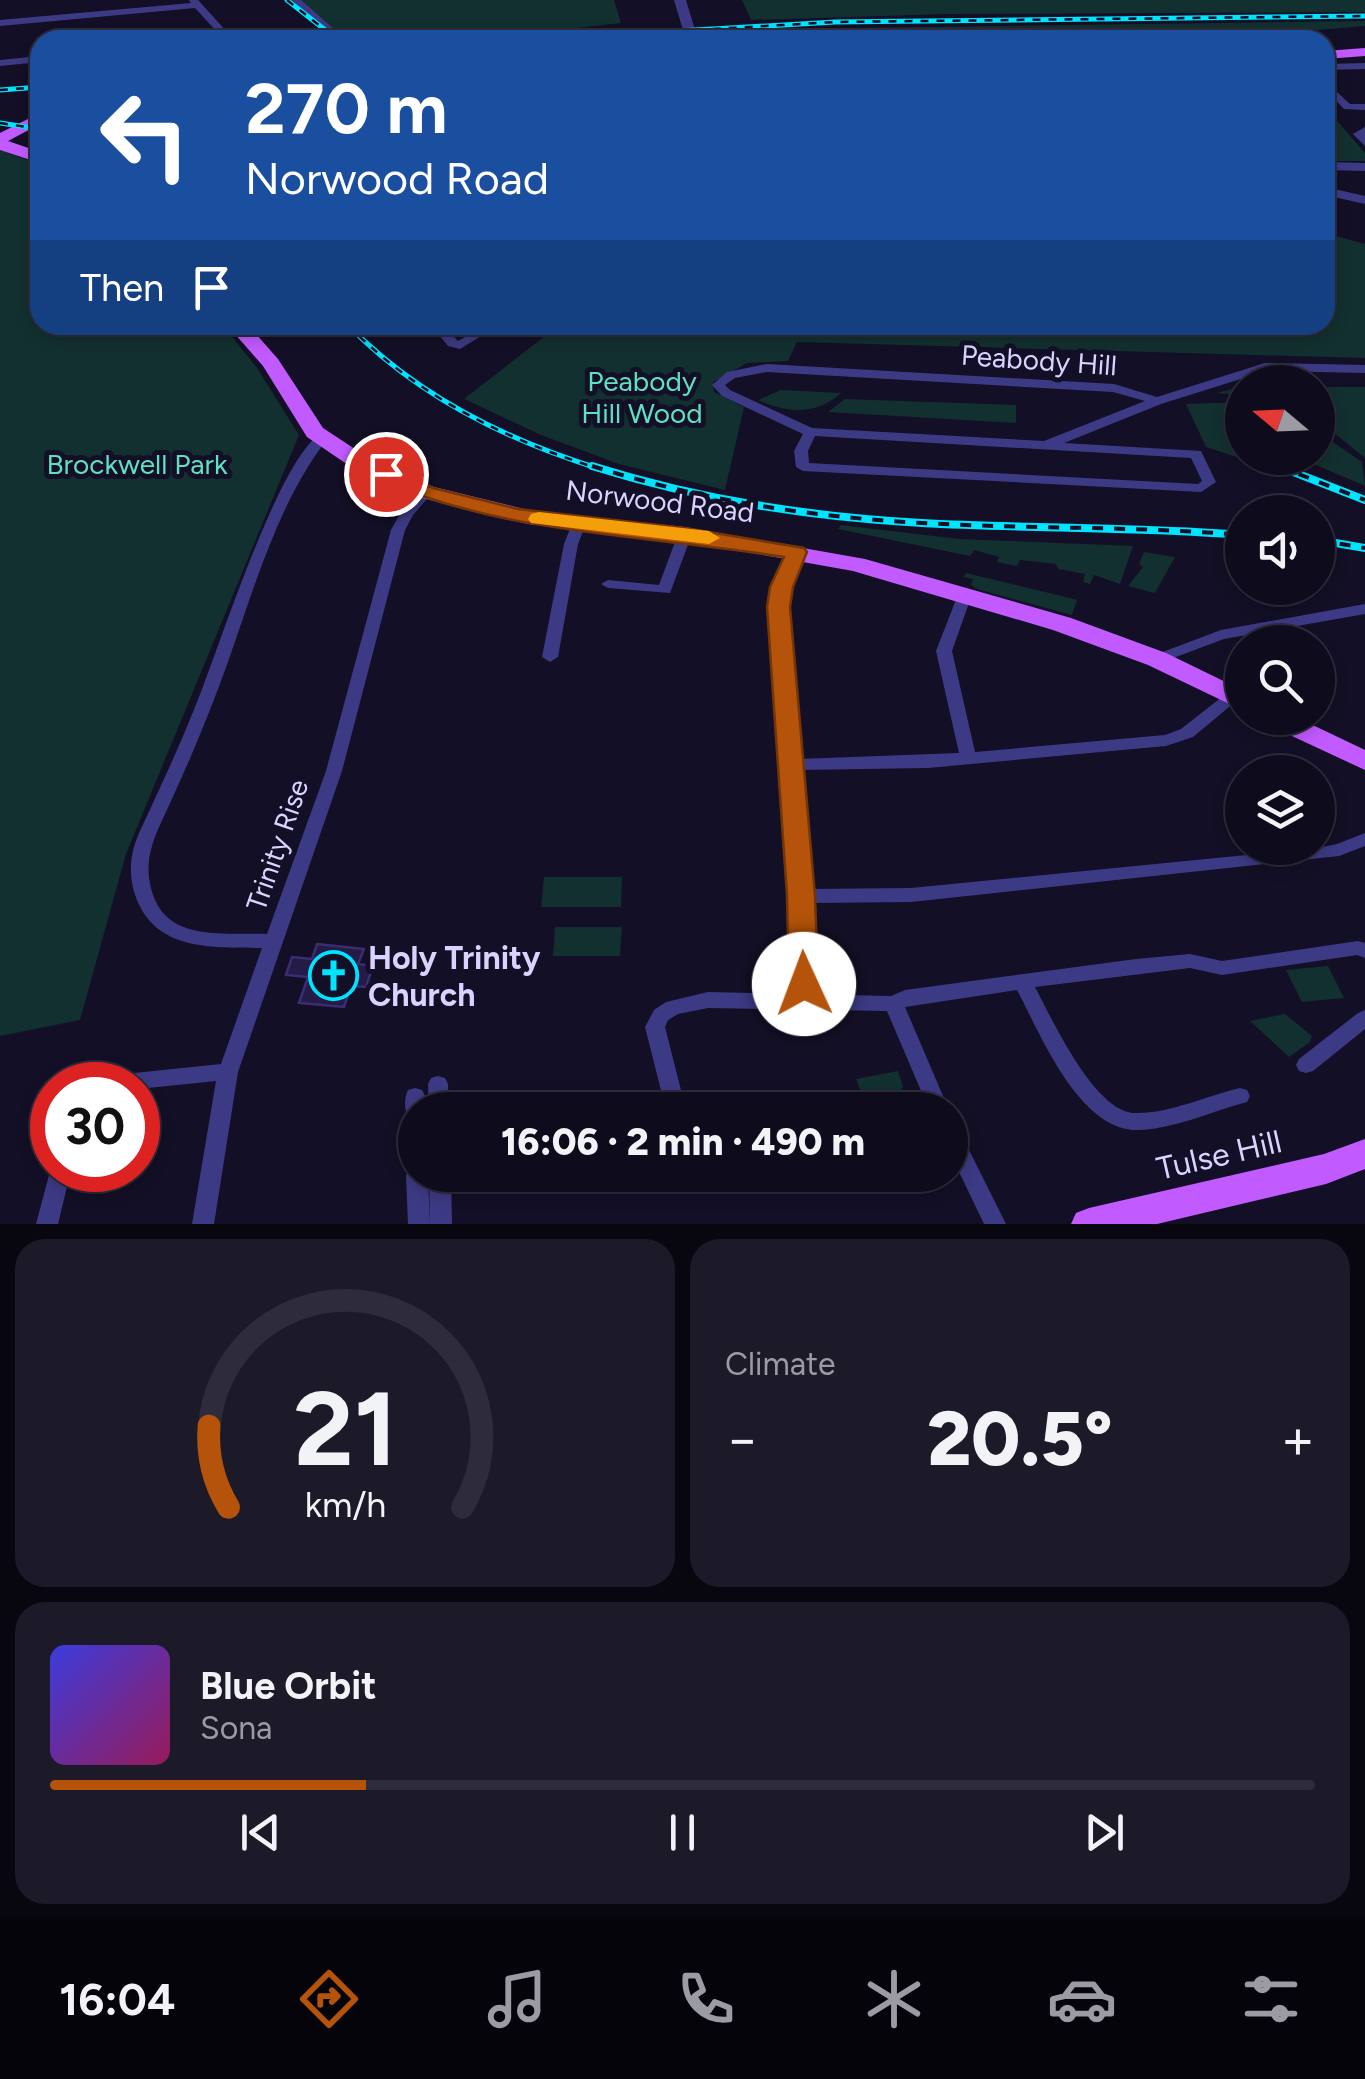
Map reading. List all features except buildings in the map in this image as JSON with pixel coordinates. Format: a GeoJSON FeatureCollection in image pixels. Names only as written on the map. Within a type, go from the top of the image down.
{"type":"FeatureCollection","features":[{"type":"Feature","properties":{"kind":"main road"},"geometry":{"type":"LineString","coordinates":[[1335,54],[1345,53],[1363,64]]}},
{"type":"Feature","properties":{"kind":"main road"},"geometry":{"type":"LineString","coordinates":[[0,142],[30,124]]}},
{"type":"Feature","properties":{"kind":"main road"},"geometry":{"type":"LineString","coordinates":[[0,142],[30,154]]}},
{"type":"Feature","properties":{"kind":"main road","name":"Norwood Road"},"geometry":{"type":"LineString","coordinates":[[246,335],[322,437],[359,462],[426,492],[502,512],[685,534],[884,571],[1062,624],[1157,659],[1225,693]]}},
{"type":"Feature","properties":{"kind":"main road"},"geometry":{"type":"LineString","coordinates":[[1311,735],[1365,761]]}},
{"type":"Feature","properties":{"kind":"main road","name":"Tulse Hill"},"geometry":{"type":"LineString","coordinates":[[1090,1224],[1326,1169],[1365,1154]]}},
{"type":"Feature","properties":{"kind":"street"},"geometry":{"type":"LineString","coordinates":[[296,0],[330,30]]}},
{"type":"Feature","properties":{"kind":"street"},"geometry":{"type":"LineString","coordinates":[[680,0],[689,30]]}},
{"type":"Feature","properties":{"kind":"street"},"geometry":{"type":"LineString","coordinates":[[0,23],[195,2],[220,30]]}},
{"type":"Feature","properties":{"kind":"street"},"geometry":{"type":"LineString","coordinates":[[0,63],[30,60]]}},
{"type":"Feature","properties":{"kind":"street"},"geometry":{"type":"LineString","coordinates":[[1335,66],[1363,64]]}},
{"type":"Feature","properties":{"kind":"street"},"geometry":{"type":"LineString","coordinates":[[1335,95],[1346,107],[1365,107]]}},
{"type":"Feature","properties":{"kind":"street"},"geometry":{"type":"LineString","coordinates":[[1365,130],[1358,134],[1365,143]]}},
{"type":"Feature","properties":{"kind":"street"},"geometry":{"type":"LineString","coordinates":[[1335,166],[1365,167]]}},
{"type":"Feature","properties":{"kind":"street"},"geometry":{"type":"LineString","coordinates":[[1335,192],[1365,200]]}},
{"type":"Feature","properties":{"kind":"street"},"geometry":{"type":"LineString","coordinates":[[445,335],[460,345],[476,335]]}},
{"type":"Feature","properties":{"kind":"street"},"geometry":{"type":"LineString","coordinates":[[1157,401],[1266,367],[1365,368]]}},
{"type":"Feature","properties":{"kind":"street","name":"Peabody Hill"},"geometry":{"type":"LineString","coordinates":[[810,432],[801,451],[803,467],[1200,488],[1209,482],[1196,454],[810,432],[718,385],[730,375],[767,368],[1094,386],[1157,401]]}},
{"type":"Feature","properties":{"kind":"street","name":"Peabody Hill"},"geometry":{"type":"LineString","coordinates":[[1044,446],[1157,401]]}},
{"type":"Feature","properties":{"kind":"street"},"geometry":{"type":"LineString","coordinates":[[1077,433],[1094,449]]}},
{"type":"Feature","properties":{"kind":"street"},"geometry":{"type":"LineString","coordinates":[[274,942],[181,934],[154,914],[138,884],[138,872],[142,848],[204,706],[280,509],[307,450],[322,437]]}},
{"type":"Feature","properties":{"kind":"street","name":"Trinity Rise"},"geometry":{"type":"LineString","coordinates":[[202,1220],[228,1072],[334,772],[398,530],[407,512],[426,492]]}},
{"type":"Feature","properties":{"kind":"street"},"geometry":{"type":"LineString","coordinates":[[550,657],[571,544],[580,524]]}},
{"type":"Feature","properties":{"kind":"street"},"geometry":{"type":"LineString","coordinates":[[608,584],[665,590],[685,534]]}},
{"type":"Feature","properties":{"kind":"street"},"geometry":{"type":"LineString","coordinates":[[796,552],[778,607],[801,896],[804,984]]}},
{"type":"Feature","properties":{"kind":"street"},"geometry":{"type":"LineString","coordinates":[[964,597],[944,650],[968,758]]}},
{"type":"Feature","properties":{"kind":"street"},"geometry":{"type":"LineString","coordinates":[[1157,659],[1221,635],[1365,610]]}},
{"type":"Feature","properties":{"kind":"street"},"geometry":{"type":"LineString","coordinates":[[789,765],[873,765],[1166,740],[1188,733],[1225,708]]}},
{"type":"Feature","properties":{"kind":"street"},"geometry":{"type":"LineString","coordinates":[[801,896],[911,895],[1340,850],[1365,839]]}},
{"type":"Feature","properties":{"kind":"street"},"geometry":{"type":"LineString","coordinates":[[672,1092],[655,1026],[660,1015],[673,1007],[724,999],[804,1005],[894,1004],[915,995],[1136,966],[1190,961],[1222,968],[1358,948],[1365,951]]}},
{"type":"Feature","properties":{"kind":"street"},"geometry":{"type":"LineString","coordinates":[[1022,982],[1084,1086],[1109,1115],[1130,1122],[1240,1096]]}},
{"type":"Feature","properties":{"kind":"street"},"geometry":{"type":"LineString","coordinates":[[894,1004],[931,1092]]}},
{"type":"Feature","properties":{"kind":"street"},"geometry":{"type":"LineString","coordinates":[[1306,1065],[1365,1018]]}},
{"type":"Feature","properties":{"kind":"street"},"geometry":{"type":"LineString","coordinates":[[160,1079],[228,1072]]}},
{"type":"Feature","properties":{"kind":"street"},"geometry":{"type":"LineString","coordinates":[[438,1084],[438,1092]]}},
{"type":"Feature","properties":{"kind":"street"},"geometry":{"type":"LineString","coordinates":[[968,1168],[996,1224]]}},
{"type":"Feature","properties":{"kind":"street"},"geometry":{"type":"LineString","coordinates":[[47,1224],[55,1192]]}},
{"type":"Feature","properties":{"kind":"street"},"geometry":{"type":"LineString","coordinates":[[418,1192],[419,1224]]}},
{"type":"Feature","properties":{"kind":"street"},"geometry":{"type":"LineString","coordinates":[[441,1192],[441,1224]]}},
{"type":"Feature","properties":{"kind":"green space"},"geometry":{"type":"Polygon","coordinates":[[[299,0],[614,0],[621,23],[558,30],[334,30],[299,0]]]}},
{"type":"Feature","properties":{"kind":"green space"},"geometry":{"type":"Polygon","coordinates":[[[742,0],[1365,0],[1365,12],[947,14],[751,20],[742,0]]]}},
{"type":"Feature","properties":{"kind":"green space"},"geometry":{"type":"Polygon","coordinates":[[[1365,21],[1365,26],[1318,30],[713,30],[1365,21]]]}},
{"type":"Feature","properties":{"kind":"green space"},"geometry":{"type":"Polygon","coordinates":[[[1335,118],[1365,153],[1365,161],[1335,161],[1335,118]]]}},
{"type":"Feature","properties":{"kind":"green space","name":"Brockwell Park"},"geometry":{"type":"Polygon","coordinates":[[[0,150],[30,160],[30,335],[231,335],[299,435],[126,854],[80,1020],[0,1036],[0,150]]]}},
{"type":"Feature","properties":{"kind":"green space","name":"Peabody Hill Wood"},"geometry":{"type":"Polygon","coordinates":[[[1335,236],[1365,244],[1365,358],[797,342],[788,361],[747,363],[713,382],[714,392],[744,407],[725,490],[619,464],[541,435],[464,399],[546,335],[1335,335],[1335,236]]]}},
{"type":"Feature","properties":{"kind":"green space"},"geometry":{"type":"Polygon","coordinates":[[[1335,387],[1365,387],[1365,458],[1335,434],[1335,387]]]}},
{"type":"Feature","properties":{"kind":"green space"},"geometry":{"type":"Polygon","coordinates":[[[781,390],[841,393],[821,406],[801,410],[779,408],[758,400],[781,390]]]}},
{"type":"Feature","properties":{"kind":"green space"},"geometry":{"type":"Polygon","coordinates":[[[845,399],[1016,405],[1016,423],[828,412],[845,399]]]}},
{"type":"Feature","properties":{"kind":"green space"},"geometry":{"type":"Polygon","coordinates":[[[1225,403],[1225,453],[1206,447],[1186,404],[1225,403]]]}},
{"type":"Feature","properties":{"kind":"green space"},"geometry":{"type":"Polygon","coordinates":[[[1335,444],[1362,462],[1365,486],[1335,473],[1335,444]]]}},
{"type":"Feature","properties":{"kind":"green space"},"geometry":{"type":"Polygon","coordinates":[[[841,525],[959,539],[1133,546],[1120,584],[1094,575],[1090,584],[1083,582],[1085,574],[1058,569],[1056,564],[1020,560],[1017,566],[997,562],[999,557],[974,550],[970,556],[838,529],[841,525]]]}},
{"type":"Feature","properties":{"kind":"green space"},"geometry":{"type":"Polygon","coordinates":[[[1144,552],[1175,557],[1155,593],[1128,586],[1143,567],[1139,564],[1144,552]]]}},
{"type":"Feature","properties":{"kind":"green space"},"geometry":{"type":"Polygon","coordinates":[[[966,573],[1077,600],[1072,615],[977,589],[971,585],[973,579],[963,577],[966,573]]]}},
{"type":"Feature","properties":{"kind":"green space"},"geometry":{"type":"Polygon","coordinates":[[[544,877],[622,877],[621,907],[541,907],[544,877]]]}},
{"type":"Feature","properties":{"kind":"green space"},"geometry":{"type":"Polygon","coordinates":[[[555,927],[622,927],[620,956],[553,956],[555,927]]]}},
{"type":"Feature","properties":{"kind":"green space"},"geometry":{"type":"Polygon","coordinates":[[[1328,966],[1344,998],[1302,1002],[1286,970],[1328,966]]]}},
{"type":"Feature","properties":{"kind":"green space"},"geometry":{"type":"Polygon","coordinates":[[[1285,1014],[1312,1036],[1310,1042],[1289,1057],[1250,1021],[1285,1014]]]}},
{"type":"Feature","properties":{"kind":"green space"},"geometry":{"type":"Polygon","coordinates":[[[898,1071],[903,1087],[900,1092],[861,1092],[856,1079],[898,1071]]]}},
{"type":"Feature","properties":{"kind":"railway"},"geometry":{"type":"LineString","coordinates":[[287,0],[325,30]]}},
{"type":"Feature","properties":{"kind":"railway"},"geometry":{"type":"LineString","coordinates":[[695,30],[835,22],[1365,16]]}},
{"type":"Feature","properties":{"kind":"railway"},"geometry":{"type":"LineString","coordinates":[[0,90],[30,88]]}},
{"type":"Feature","properties":{"kind":"railway"},"geometry":{"type":"LineString","coordinates":[[0,123],[30,128]]}},
{"type":"Feature","properties":{"kind":"railway"},"geometry":{"type":"LineString","coordinates":[[359,335],[403,373],[465,413],[531,444],[600,469]]}},
{"type":"Feature","properties":{"kind":"railway"},"geometry":{"type":"LineString","coordinates":[[592,466],[714,497],[838,516],[962,525],[1225,534]]}},
{"type":"Feature","properties":{"kind":"railway"},"geometry":{"type":"LineString","coordinates":[[1301,475],[1365,500]]}},
{"type":"Feature","properties":{"kind":"railway"},"geometry":{"type":"LineString","coordinates":[[1335,543],[1365,548]]}},
{"type":"Feature","properties":{"kind":"slow traffic"},"geometry":{"type":"LineString","coordinates":[[539,519],[709,538]]}},
{"type":"Feature","properties":{"kind":"place","name":"Holy Trinity Church"},"geometry":{"type":"Point","coordinates":[333,976]}},
{"type":"Feature","properties":{"kind":"route"},"geometry":{"type":"LineString","coordinates":[[386,474],[426,492],[518,516],[685,534],[796,552],[778,607],[801,896],[804,984]]}}]}
